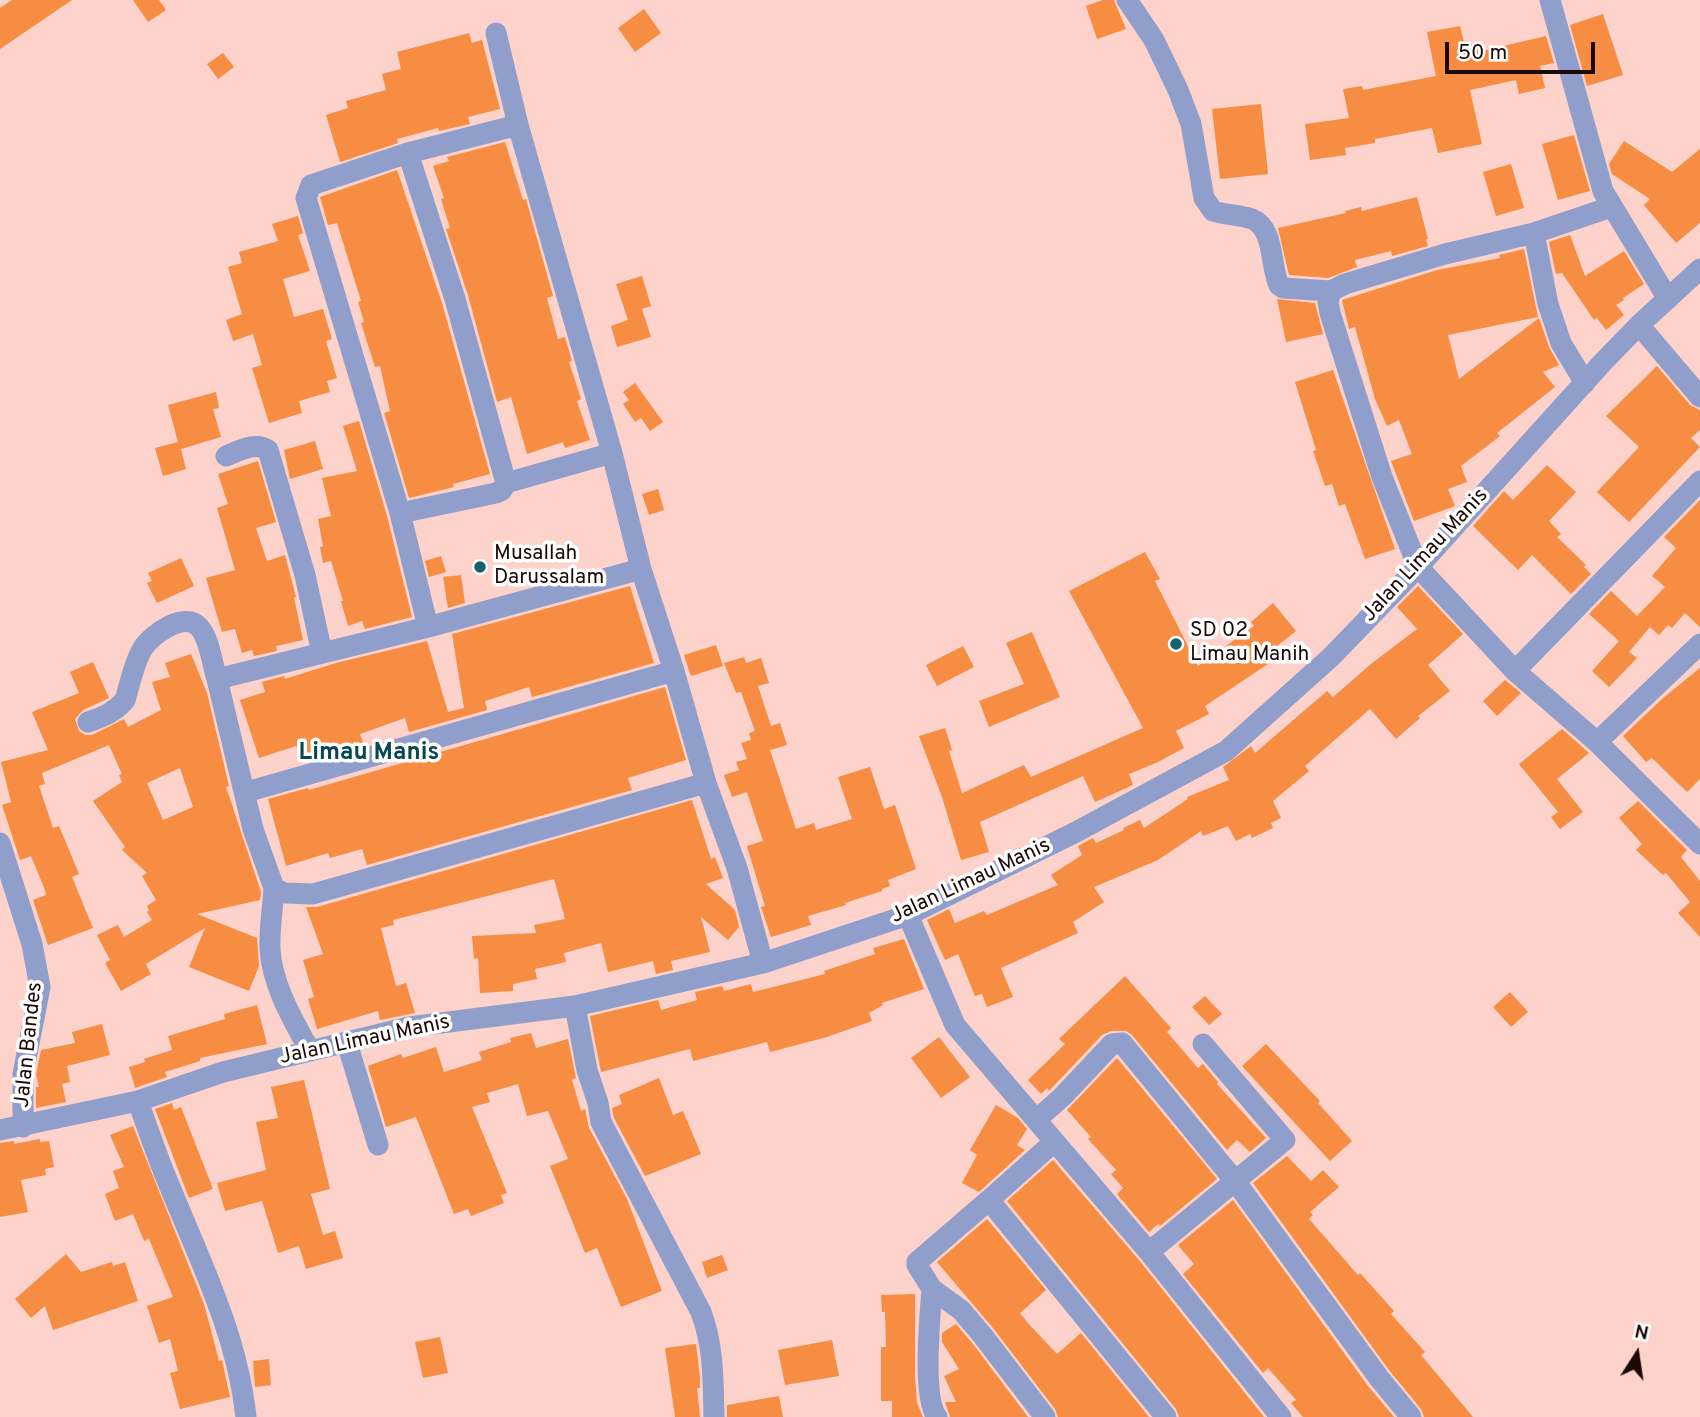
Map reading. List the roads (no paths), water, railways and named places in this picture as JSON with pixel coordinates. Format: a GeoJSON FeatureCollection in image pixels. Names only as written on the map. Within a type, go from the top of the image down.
{"type":"FeatureCollection","features":[{"type":"Feature","properties":{"kind":"street"},"geometry":{"type":"LineString","coordinates":[[1127,0],[1154,40],[1178,90],[1191,124],[1203,198],[1213,211],[1257,222],[1266,236],[1279,285],[1283,288],[1331,291],[1445,254],[1534,233],[1612,207]]}},
{"type":"Feature","properties":{"kind":"street"},"geometry":{"type":"LineString","coordinates":[[1550,0],[1603,191],[1668,299]]}},
{"type":"Feature","properties":{"kind":"street"},"geometry":{"type":"LineString","coordinates":[[496,33],[518,125],[612,453],[641,569],[706,783],[737,869],[763,963]]}},
{"type":"Feature","properties":{"kind":"street"},"geometry":{"type":"LineString","coordinates":[[428,627],[400,513],[306,198],[311,185],[318,181],[408,153],[518,125]]}},
{"type":"Feature","properties":{"kind":"street"},"geometry":{"type":"LineString","coordinates":[[400,513],[496,494],[502,491],[506,483],[456,299],[408,153]]}},
{"type":"Feature","properties":{"kind":"street"},"geometry":{"type":"LineString","coordinates":[[1534,233],[1548,304],[1561,342],[1585,383]]}},
{"type":"Feature","properties":{"kind":"street","name":"Jalan Limau Manis"},"geometry":{"type":"LineString","coordinates":[[0,1130],[138,1101],[223,1072],[409,1027],[576,1006],[763,963],[908,915],[1076,832],[1226,751],[1331,657],[1418,567],[1639,325],[1700,268]]}},
{"type":"Feature","properties":{"kind":"street"},"geometry":{"type":"LineString","coordinates":[[1331,291],[1328,302],[1330,313],[1382,477],[1418,567],[1515,671],[1695,830]]}},
{"type":"Feature","properties":{"kind":"street"},"geometry":{"type":"LineString","coordinates":[[1639,325],[1700,397]]}},
{"type":"Feature","properties":{"kind":"street"},"geometry":{"type":"LineString","coordinates":[[226,456],[257,446],[268,450],[305,575],[322,653]]}},
{"type":"Feature","properties":{"kind":"street"},"geometry":{"type":"LineString","coordinates":[[506,483],[612,453]]}},
{"type":"Feature","properties":{"kind":"street"},"geometry":{"type":"LineString","coordinates":[[1515,671],[1700,481]]}},
{"type":"Feature","properties":{"kind":"street"},"geometry":{"type":"LineString","coordinates":[[216,679],[428,627],[641,569]]}},
{"type":"Feature","properties":{"kind":"street"},"geometry":{"type":"LineString","coordinates":[[88,722],[108,714],[125,700],[144,647],[178,621],[198,625],[205,637],[246,792],[253,829],[274,888],[270,950],[278,985],[310,1051]]}},
{"type":"Feature","properties":{"kind":"street"},"geometry":{"type":"LineString","coordinates":[[1597,742],[1700,644]]}},
{"type":"Feature","properties":{"kind":"street"},"geometry":{"type":"LineString","coordinates":[[246,792],[674,671]]}},
{"type":"Feature","properties":{"kind":"street"},"geometry":{"type":"LineString","coordinates":[[274,888],[284,893],[313,894],[706,783]]}},
{"type":"Feature","properties":{"kind":"street","name":"Jalan Bandes"},"geometry":{"type":"LineString","coordinates":[[0,843],[32,944],[40,986],[23,1074],[23,1127]]}},
{"type":"Feature","properties":{"kind":"street"},"geometry":{"type":"LineString","coordinates":[[908,915],[955,1025],[1149,1252],[1281,1417]]}},
{"type":"Feature","properties":{"kind":"street"},"geometry":{"type":"LineString","coordinates":[[576,1006],[587,1070],[601,1122],[701,1312],[709,1335],[713,1360],[714,1417]]}},
{"type":"Feature","properties":{"kind":"street"},"geometry":{"type":"LineString","coordinates":[[346,1042],[378,1145]]}},
{"type":"Feature","properties":{"kind":"street"},"geometry":{"type":"LineString","coordinates":[[1036,1120],[1062,1097],[1112,1044],[1122,1043],[1235,1181],[1379,1378],[1411,1417]]}},
{"type":"Feature","properties":{"kind":"street"},"geometry":{"type":"LineString","coordinates":[[1149,1252],[1285,1140],[1203,1044]]}},
{"type":"Feature","properties":{"kind":"street"},"geometry":{"type":"LineString","coordinates":[[138,1101],[168,1184],[221,1308],[239,1372],[246,1417]]}},
{"type":"Feature","properties":{"kind":"street"},"geometry":{"type":"LineString","coordinates":[[1045,1417],[961,1310],[932,1289],[918,1269],[917,1262],[1054,1142]]}},
{"type":"Feature","properties":{"kind":"street"},"geometry":{"type":"LineString","coordinates":[[989,1200],[1166,1417]]}},
{"type":"Feature","properties":{"kind":"street"},"geometry":{"type":"LineString","coordinates":[[932,1289],[928,1366],[933,1415]]}},
{"type":"Feature","properties":{"kind":"place","name":"Musallah Darussalam"},"geometry":{"type":"Point","coordinates":[480,567]}},
{"type":"Feature","properties":{"kind":"place","name":"SD 02 Limau Manih"},"geometry":{"type":"Point","coordinates":[1176,644]}},
{"type":"Feature","properties":{"kind":"district","name":"Limau Manis"},"geometry":{"type":"Point","coordinates":[369,754]}}]}
